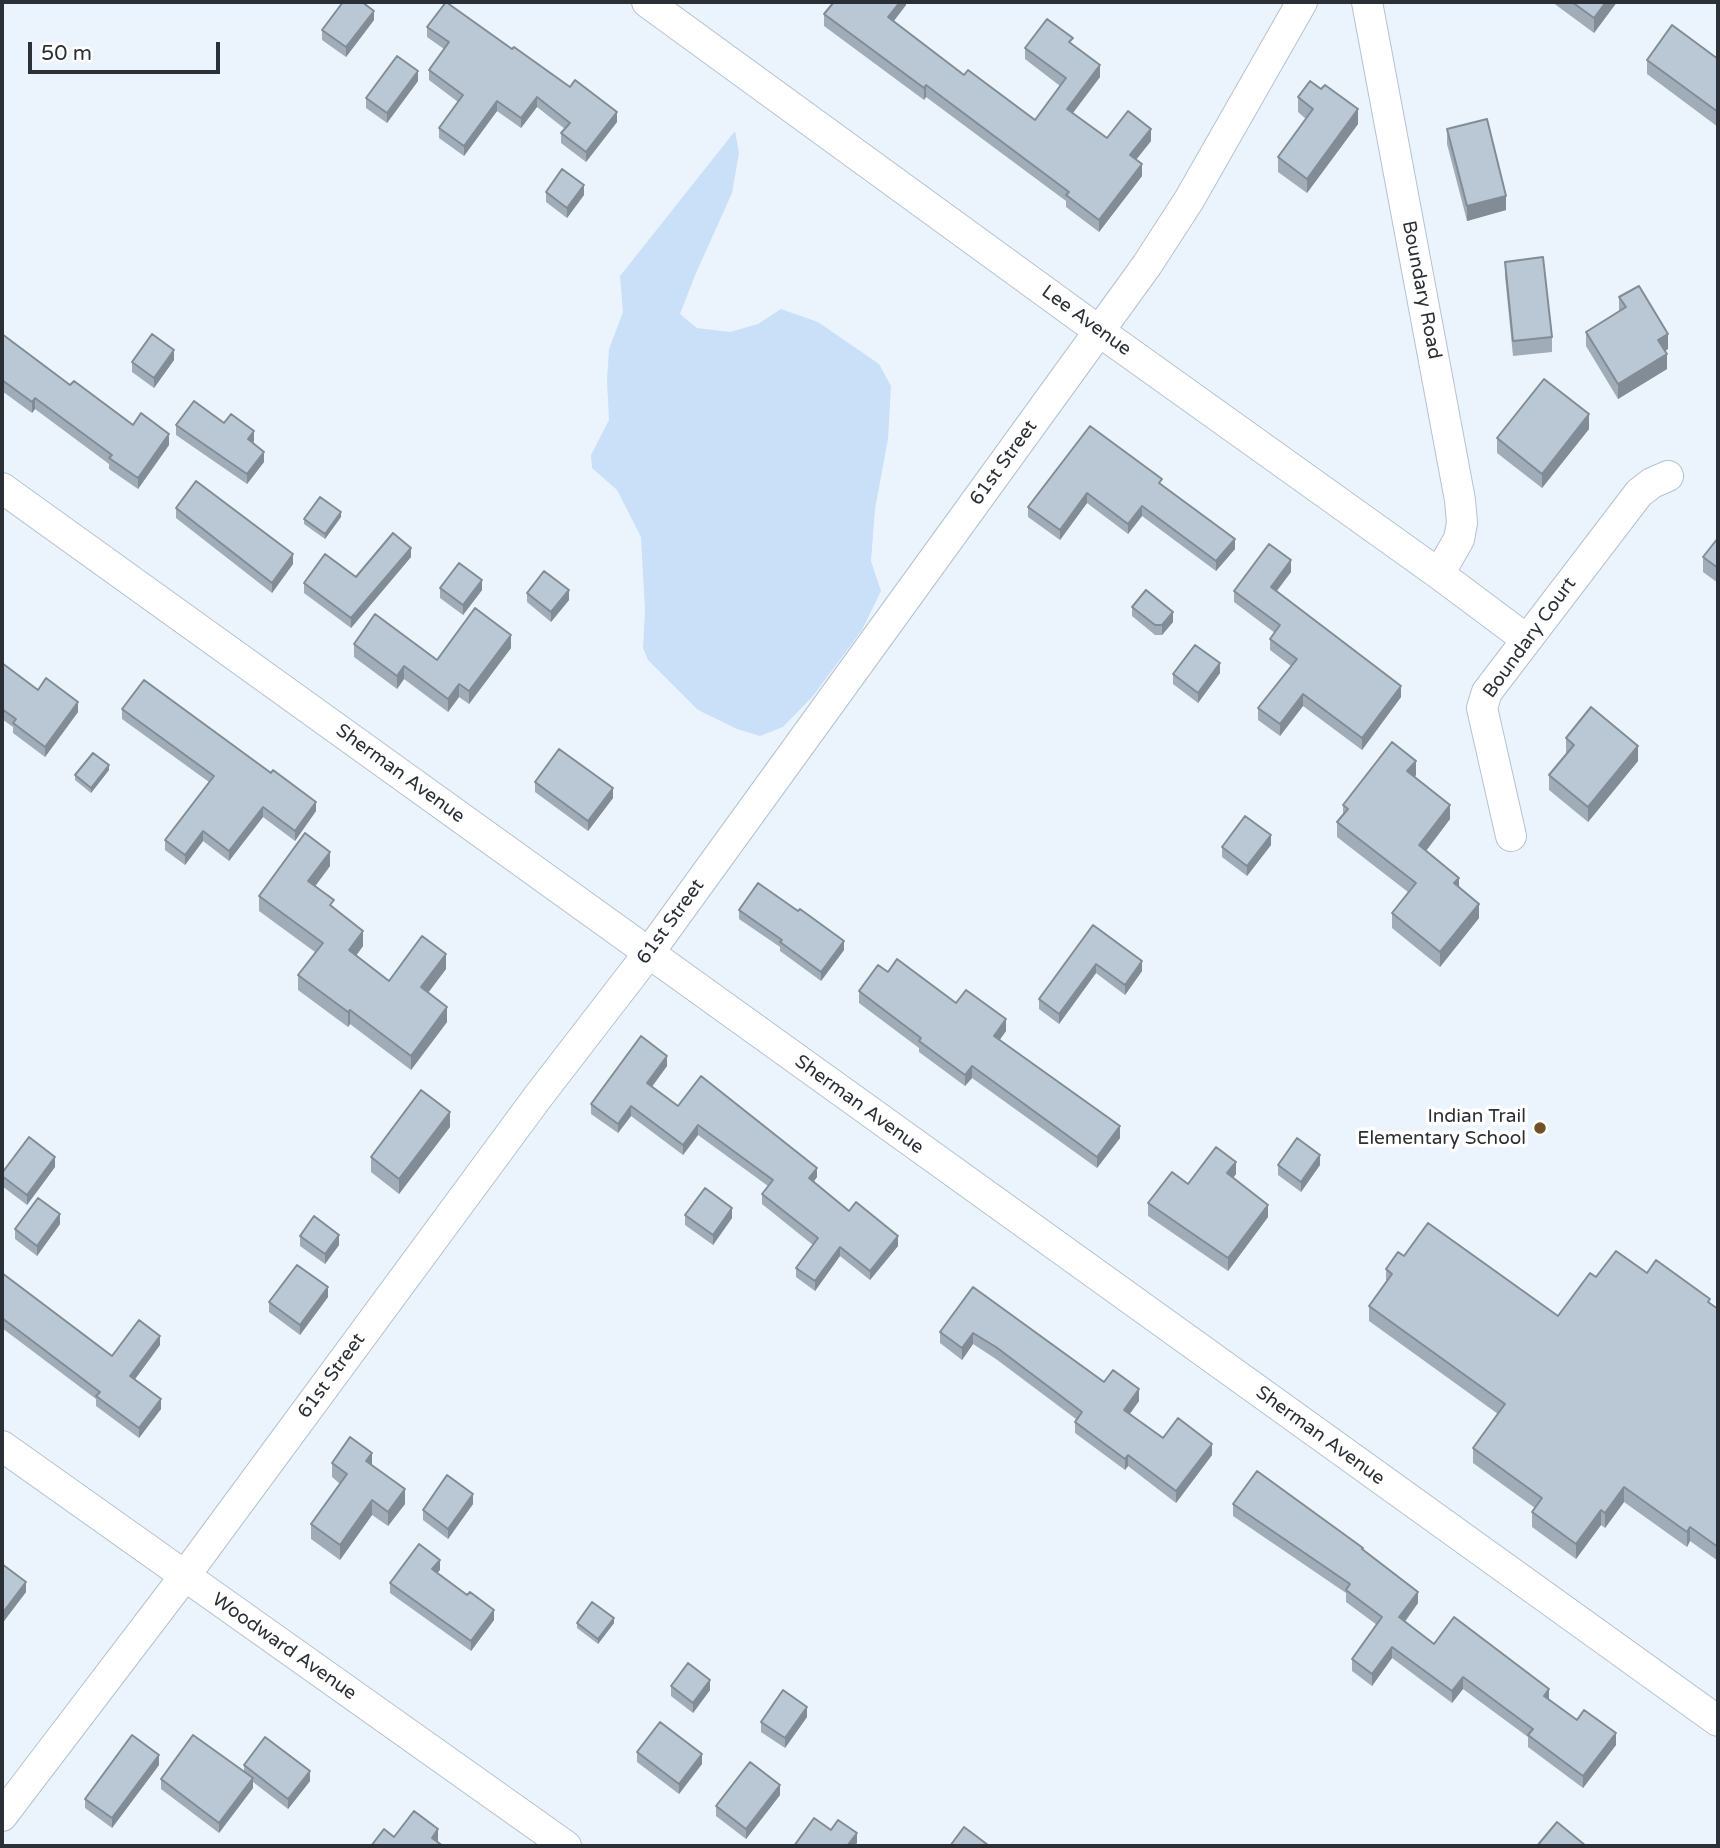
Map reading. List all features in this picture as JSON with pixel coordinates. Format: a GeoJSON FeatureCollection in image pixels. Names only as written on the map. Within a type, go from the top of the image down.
{"type":"FeatureCollection","features":[{"type":"Feature","properties":{"kind":"street","name":"Lee Avenue"},"geometry":{"type":"LineString","coordinates":[[647,2],[1526,639]]}},
{"type":"Feature","properties":{"kind":"street","name":"61st Street"},"geometry":{"type":"LineString","coordinates":[[2,1816],[184,1577],[529,1109],[648,954],[1147,265],[1189,200],[1302,2]]}},
{"type":"Feature","properties":{"kind":"street","name":"Boundary Road"},"geometry":{"type":"LineString","coordinates":[[1367,2],[1460,500],[1462,523],[1458,538],[1439,574]]}},
{"type":"Feature","properties":{"kind":"street","name":"Boundary Court"},"geometry":{"type":"LineString","coordinates":[[1511,836],[1482,708],[1488,692],[1639,493],[1668,476]]}},
{"type":"Feature","properties":{"kind":"street","name":"Sherman Avenue"},"geometry":{"type":"LineString","coordinates":[[2,488],[1718,1721]]}},
{"type":"Feature","properties":{"kind":"street","name":"Woodward Avenue"},"geometry":{"type":"LineString","coordinates":[[2,1447],[566,1846]]}},
{"type":"Feature","properties":{"kind":"shaded area"},"geometry":{"type":"Polygon","coordinates":[[[735,131],[739,153],[732,193],[680,314],[697,328],[730,332],[758,324],[781,309],[818,322],[879,364],[891,386],[888,439],[875,509],[871,561],[881,591],[862,630],[813,696],[783,727],[760,736],[737,729],[698,710],[648,660],[643,648],[645,611],[641,537],[617,490],[592,468],[591,455],[609,420],[609,349],[623,312],[620,276],[735,131]]]}},
{"type":"Feature","properties":{"kind":"building"},"geometry":{"type":"Polygon","coordinates":[[[343,2],[362,2],[374,11],[346,47],[322,30],[343,2]]]}},
{"type":"Feature","properties":{"kind":"building"},"geometry":{"type":"Polygon","coordinates":[[[446,2],[570,87],[575,80],[617,112],[586,152],[561,133],[570,123],[537,97],[521,118],[497,101],[464,146],[439,128],[463,95],[429,70],[449,42],[427,27],[446,2]]]}},
{"type":"Feature","properties":{"kind":"building"},"geometry":{"type":"Polygon","coordinates":[[[834,2],[900,2],[888,17],[964,75],[968,70],[1035,120],[1066,78],[1025,48],[1047,19],[1073,38],[1069,42],[1100,65],[1067,109],[1107,138],[1128,111],[1151,129],[1130,155],[1142,164],[1099,220],[1066,195],[1069,192],[926,85],[924,88],[824,14],[834,2]]]}},
{"type":"Feature","properties":{"kind":"building"},"geometry":{"type":"Polygon","coordinates":[[[1572,2],[1606,2],[1594,18],[1572,2]]]}},
{"type":"Feature","properties":{"kind":"building"},"geometry":{"type":"Polygon","coordinates":[[[1672,25],[1718,59],[1718,112],[1647,60],[1672,25]]]}},
{"type":"Feature","properties":{"kind":"building"},"geometry":{"type":"Polygon","coordinates":[[[397,56],[418,71],[387,113],[366,98],[397,56]]]}},
{"type":"Feature","properties":{"kind":"building"},"geometry":{"type":"Polygon","coordinates":[[[1310,81],[1321,89],[1325,85],[1358,109],[1307,179],[1278,157],[1313,109],[1298,97],[1310,81]]]}},
{"type":"Feature","properties":{"kind":"building"},"geometry":{"type":"Polygon","coordinates":[[[1487,119],[1506,196],[1467,206],[1447,129],[1487,119]]]}},
{"type":"Feature","properties":{"kind":"building"},"geometry":{"type":"Polygon","coordinates":[[[562,169],[584,185],[567,208],[546,192],[562,169]]]}},
{"type":"Feature","properties":{"kind":"building"},"geometry":{"type":"Polygon","coordinates":[[[1543,257],[1552,337],[1513,341],[1505,262],[1543,257]]]}},
{"type":"Feature","properties":{"kind":"building"},"geometry":{"type":"Polygon","coordinates":[[[1639,286],[1668,334],[1658,340],[1667,354],[1618,384],[1586,332],[1626,307],[1619,297],[1639,286]]]}},
{"type":"Feature","properties":{"kind":"building"},"geometry":{"type":"Polygon","coordinates":[[[2,334],[70,385],[74,381],[133,425],[141,413],[169,434],[138,478],[109,458],[112,455],[35,398],[32,402],[2,380],[2,334]]]}},
{"type":"Feature","properties":{"kind":"building"},"geometry":{"type":"Polygon","coordinates":[[[152,334],[174,350],[154,378],[132,362],[152,334]]]}},
{"type":"Feature","properties":{"kind":"building"},"geometry":{"type":"Polygon","coordinates":[[[1544,379],[1589,414],[1542,474],[1497,438],[1544,379]]]}},
{"type":"Feature","properties":{"kind":"building"},"geometry":{"type":"Polygon","coordinates":[[[194,401],[224,423],[231,414],[254,431],[248,439],[264,452],[247,474],[176,425],[194,401]]]}},
{"type":"Feature","properties":{"kind":"building"},"geometry":{"type":"Polygon","coordinates":[[[1090,426],[1162,479],[1159,483],[1235,539],[1216,561],[1142,506],[1128,524],[1087,493],[1060,530],[1028,507],[1090,426]]]}},
{"type":"Feature","properties":{"kind":"building"},"geometry":{"type":"Polygon","coordinates":[[[196,481],[293,554],[272,583],[176,508],[196,481]]]}},
{"type":"Feature","properties":{"kind":"building"},"geometry":{"type":"Polygon","coordinates":[[[320,497],[341,512],[325,534],[304,519],[320,497]]]}},
{"type":"Feature","properties":{"kind":"building"},"geometry":{"type":"Polygon","coordinates":[[[393,533],[411,548],[351,618],[304,583],[325,554],[356,577],[393,533]]]}},
{"type":"Feature","properties":{"kind":"building"},"geometry":{"type":"Polygon","coordinates":[[[1718,538],[1718,568],[1703,557],[1718,538]]]}},
{"type":"Feature","properties":{"kind":"building"},"geometry":{"type":"Polygon","coordinates":[[[1269,544],[1291,560],[1271,587],[1401,686],[1362,738],[1303,694],[1280,724],[1258,708],[1297,659],[1270,639],[1280,625],[1234,591],[1269,544]]]}},
{"type":"Feature","properties":{"kind":"building"},"geometry":{"type":"Polygon","coordinates":[[[459,563],[482,580],[463,605],[440,588],[459,563]]]}},
{"type":"Feature","properties":{"kind":"building"},"geometry":{"type":"Polygon","coordinates":[[[544,571],[569,590],[551,612],[527,593],[544,571]]]}},
{"type":"Feature","properties":{"kind":"building"},"geometry":{"type":"Polygon","coordinates":[[[1146,590],[1173,612],[1162,625],[1155,625],[1132,607],[1146,590]]]}},
{"type":"Feature","properties":{"kind":"building"},"geometry":{"type":"Polygon","coordinates":[[[475,608],[511,635],[469,691],[459,684],[448,699],[404,666],[397,676],[354,644],[375,614],[437,660],[475,608]]]}},
{"type":"Feature","properties":{"kind":"building"},"geometry":{"type":"Polygon","coordinates":[[[1195,645],[1220,663],[1198,693],[1173,674],[1195,645]]]}},
{"type":"Feature","properties":{"kind":"building"},"geometry":{"type":"Polygon","coordinates":[[[2,663],[38,690],[46,678],[78,702],[45,747],[13,723],[16,719],[2,709],[2,663]]]}},
{"type":"Feature","properties":{"kind":"building"},"geometry":{"type":"Polygon","coordinates":[[[144,680],[271,773],[273,770],[316,802],[295,831],[263,807],[229,851],[203,831],[185,855],[165,840],[214,776],[122,709],[144,680]]]}},
{"type":"Feature","properties":{"kind":"building"},"geometry":{"type":"Polygon","coordinates":[[[1591,707],[1638,746],[1588,807],[1549,775],[1574,745],[1566,738],[1591,707]]]}},
{"type":"Feature","properties":{"kind":"building"},"geometry":{"type":"Polygon","coordinates":[[[1392,742],[1416,761],[1407,771],[1450,805],[1419,845],[1459,878],[1454,883],[1479,904],[1440,952],[1392,913],[1416,883],[1337,822],[1348,809],[1343,805],[1392,742]]]}},
{"type":"Feature","properties":{"kind":"building"},"geometry":{"type":"Polygon","coordinates":[[[559,749],[613,788],[588,821],[535,782],[559,749]]]}},
{"type":"Feature","properties":{"kind":"building"},"geometry":{"type":"Polygon","coordinates":[[[93,753],[109,765],[91,788],[75,775],[93,753]]]}},
{"type":"Feature","properties":{"kind":"building"},"geometry":{"type":"Polygon","coordinates":[[[1245,816],[1271,835],[1247,866],[1222,847],[1245,816]]]}},
{"type":"Feature","properties":{"kind":"building"},"geometry":{"type":"Polygon","coordinates":[[[305,833],[330,852],[308,881],[334,900],[330,905],[363,931],[349,950],[389,981],[422,936],[446,954],[421,987],[447,1007],[411,1056],[298,975],[323,943],[259,896],[305,833]]]}},
{"type":"Feature","properties":{"kind":"building"},"geometry":{"type":"Polygon","coordinates":[[[758,883],[844,941],[821,972],[739,910],[758,883]]]}},
{"type":"Feature","properties":{"kind":"building"},"geometry":{"type":"Polygon","coordinates":[[[1093,925],[1142,961],[1125,985],[1096,964],[1059,1014],[1039,999],[1093,925]]]}},
{"type":"Feature","properties":{"kind":"building"},"geometry":{"type":"Polygon","coordinates":[[[897,959],[956,1003],[966,990],[1006,1019],[994,1036],[1120,1126],[1097,1157],[972,1066],[965,1075],[859,991],[878,965],[888,972],[897,959]]]}},
{"type":"Feature","properties":{"kind":"building"},"geometry":{"type":"Polygon","coordinates":[[[641,1036],[667,1056],[647,1083],[678,1106],[701,1076],[817,1168],[809,1178],[849,1211],[856,1202],[898,1236],[870,1271],[840,1247],[815,1281],[796,1268],[818,1238],[762,1194],[773,1180],[698,1125],[683,1145],[631,1106],[618,1124],[591,1104],[641,1036]]]}},
{"type":"Feature","properties":{"kind":"building"},"geometry":{"type":"Polygon","coordinates":[[[421,1090],[450,1112],[399,1179],[371,1157],[421,1090]]]}},
{"type":"Feature","properties":{"kind":"building"},"geometry":{"type":"Polygon","coordinates":[[[29,1137],[55,1157],[27,1195],[2,1176],[2,1173],[29,1137]]]}},
{"type":"Feature","properties":{"kind":"building"},"geometry":{"type":"Polygon","coordinates":[[[1297,1138],[1320,1155],[1301,1182],[1278,1165],[1297,1138]]]}},
{"type":"Feature","properties":{"kind":"building"},"geometry":{"type":"Polygon","coordinates":[[[1216,1147],[1236,1162],[1227,1173],[1268,1205],[1228,1258],[1148,1203],[1172,1172],[1188,1184],[1216,1147]]]}},
{"type":"Feature","properties":{"kind":"building"},"geometry":{"type":"Polygon","coordinates":[[[705,1188],[732,1208],[713,1235],[685,1215],[705,1188]]]}},
{"type":"Feature","properties":{"kind":"building"},"geometry":{"type":"Polygon","coordinates":[[[38,1198],[60,1214],[37,1246],[15,1229],[38,1198]]]}},
{"type":"Feature","properties":{"kind":"building"},"geometry":{"type":"Polygon","coordinates":[[[314,1216],[339,1235],[325,1254],[300,1236],[314,1216]]]}},
{"type":"Feature","properties":{"kind":"building"},"geometry":{"type":"Polygon","coordinates":[[[1428,1223],[1558,1316],[1590,1273],[1596,1277],[1616,1251],[1647,1273],[1656,1260],[1710,1299],[1708,1302],[1718,1309],[1718,1547],[1690,1527],[1687,1532],[1624,1487],[1605,1513],[1601,1510],[1576,1544],[1532,1512],[1542,1498],[1473,1448],[1505,1404],[1369,1306],[1392,1274],[1386,1269],[1398,1252],[1404,1256],[1428,1223]]]}},
{"type":"Feature","properties":{"kind":"building"},"geometry":{"type":"Polygon","coordinates":[[[297,1265],[328,1287],[300,1325],[269,1302],[297,1265]]]}},
{"type":"Feature","properties":{"kind":"building"},"geometry":{"type":"Polygon","coordinates":[[[2,1273],[112,1356],[139,1320],[160,1336],[130,1376],[161,1399],[139,1428],[96,1396],[100,1392],[2,1318],[2,1273]]]}},
{"type":"Feature","properties":{"kind":"building"},"geometry":{"type":"Polygon","coordinates":[[[973,1287],[1104,1382],[1113,1370],[1139,1389],[1124,1410],[1163,1438],[1178,1418],[1212,1444],[1176,1491],[1128,1455],[1125,1459],[1075,1422],[1082,1412],[996,1347],[973,1333],[962,1348],[940,1332],[973,1287]]]}},
{"type":"Feature","properties":{"kind":"building"},"geometry":{"type":"Polygon","coordinates":[[[350,1437],[372,1453],[366,1461],[405,1489],[388,1512],[372,1500],[340,1545],[311,1524],[347,1474],[332,1463],[350,1437]]]}},
{"type":"Feature","properties":{"kind":"building"},"geometry":{"type":"Polygon","coordinates":[[[1257,1471],[1363,1548],[1418,1592],[1399,1617],[1434,1644],[1454,1617],[1549,1689],[1544,1696],[1577,1720],[1584,1710],[1616,1733],[1583,1776],[1528,1735],[1533,1729],[1463,1677],[1452,1691],[1392,1647],[1372,1674],[1352,1659],[1382,1617],[1346,1590],[1350,1584],[1233,1504],[1257,1471]]]}},
{"type":"Feature","properties":{"kind":"building"},"geometry":{"type":"Polygon","coordinates":[[[447,1475],[473,1494],[448,1529],[423,1510],[447,1475]]]}},
{"type":"Feature","properties":{"kind":"building"},"geometry":{"type":"Polygon","coordinates":[[[419,1544],[440,1560],[432,1569],[467,1595],[470,1592],[494,1610],[471,1641],[390,1583],[419,1544]]]}},
{"type":"Feature","properties":{"kind":"building"},"geometry":{"type":"Polygon","coordinates":[[[2,1564],[26,1582],[4,1611],[2,1609],[2,1564]]]}},
{"type":"Feature","properties":{"kind":"building"},"geometry":{"type":"Polygon","coordinates":[[[592,1602],[614,1618],[598,1639],[577,1623],[592,1602]]]}},
{"type":"Feature","properties":{"kind":"building"},"geometry":{"type":"Polygon","coordinates":[[[688,1663],[710,1680],[693,1703],[671,1686],[688,1663]]]}},
{"type":"Feature","properties":{"kind":"building"},"geometry":{"type":"Polygon","coordinates":[[[783,1690],[807,1707],[785,1738],[761,1722],[783,1690]]]}},
{"type":"Feature","properties":{"kind":"building"},"geometry":{"type":"Polygon","coordinates":[[[660,1722],[702,1754],[679,1784],[637,1752],[660,1722]]]}},
{"type":"Feature","properties":{"kind":"building"},"geometry":{"type":"Polygon","coordinates":[[[132,1735],[159,1755],[112,1818],[85,1799],[132,1735]]]}},
{"type":"Feature","properties":{"kind":"building"},"geometry":{"type":"Polygon","coordinates":[[[193,1735],[253,1778],[219,1823],[161,1779],[193,1735]]]}},
{"type":"Feature","properties":{"kind":"building"},"geometry":{"type":"Polygon","coordinates":[[[265,1737],[310,1771],[288,1799],[244,1765],[265,1737]]]}},
{"type":"Feature","properties":{"kind":"building"},"geometry":{"type":"Polygon","coordinates":[[[750,1762],[780,1785],[746,1829],[716,1806],[750,1762]]]}},
{"type":"Feature","properties":{"kind":"building"},"geometry":{"type":"Polygon","coordinates":[[[414,1811],[438,1829],[432,1838],[443,1846],[371,1846],[384,1829],[394,1837],[414,1811]]]}},
{"type":"Feature","properties":{"kind":"building"},"geometry":{"type":"Polygon","coordinates":[[[814,1818],[831,1830],[838,1820],[857,1833],[847,1846],[794,1846],[814,1818]]]}},
{"type":"Feature","properties":{"kind":"building"},"geometry":{"type":"Polygon","coordinates":[[[1557,1822],[1586,1846],[1537,1846],[1557,1822]]]}},
{"type":"Feature","properties":{"kind":"building"},"geometry":{"type":"Polygon","coordinates":[[[964,1827],[988,1845],[988,1846],[950,1846],[964,1827]]]}},
{"type":"Feature","properties":{"kind":"place","name":"Indian Trail Elementary School"},"geometry":{"type":"Point","coordinates":[1540,1128]}}]}
